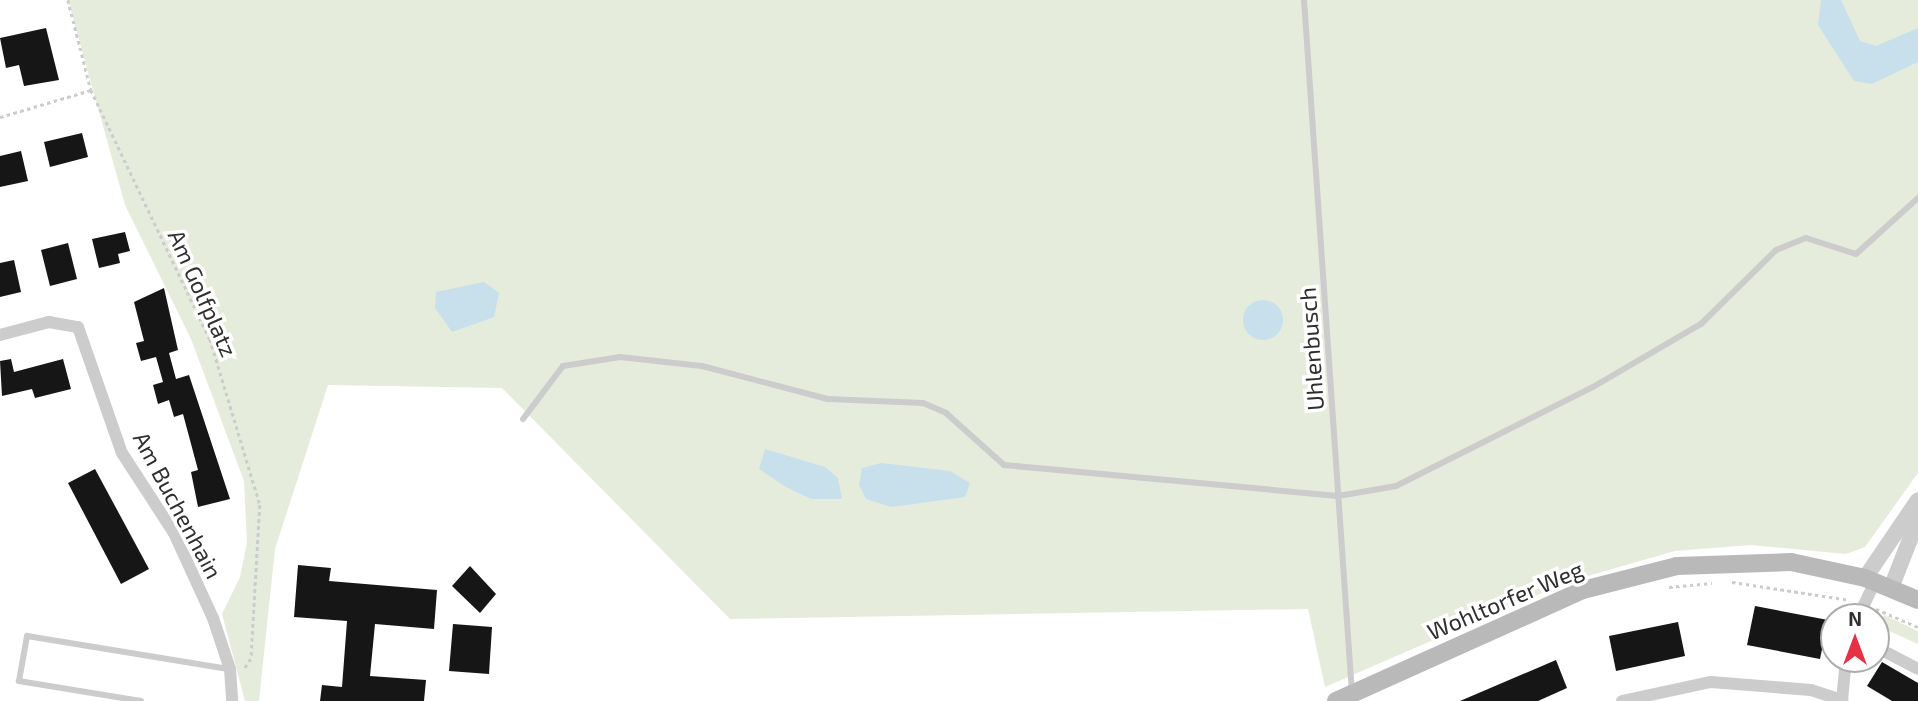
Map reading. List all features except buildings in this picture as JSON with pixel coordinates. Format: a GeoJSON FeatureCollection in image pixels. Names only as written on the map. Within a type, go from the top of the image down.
{"type":"FeatureCollection","features":[{"type":"Feature","properties":{"kind":"main road","name":"Wohltorfer Weg"},"geometry":{"type":"LineString","coordinates":[[1344,698],[1583,590],[1677,566],[1765,560],[1877,583],[1918,600]]}},
{"type":"Feature","properties":{"kind":"street","name":"Am Buchenhain"},"geometry":{"type":"LineString","coordinates":[[0,335],[49,322],[78,327],[122,453],[174,533],[230,669],[232,695]]}},
{"type":"Feature","properties":{"kind":"street"},"geometry":{"type":"LineString","coordinates":[[1877,583],[1918,500]]}},
{"type":"Feature","properties":{"kind":"street"},"geometry":{"type":"LineString","coordinates":[[1864,603],[1911,542],[1918,519]]}},
{"type":"Feature","properties":{"kind":"street"},"geometry":{"type":"LineString","coordinates":[[1911,542],[1918,564]]}},
{"type":"Feature","properties":{"kind":"street"},"geometry":{"type":"LineString","coordinates":[[1890,654],[1918,669]]}},
{"type":"Feature","properties":{"kind":"street"},"geometry":{"type":"LineString","coordinates":[[1622,701],[1711,682],[1811,690],[1842,701],[1845,673]]}},
{"type":"Feature","properties":{"kind":"lane","name":"Uhlenbusch"},"geometry":{"type":"LineString","coordinates":[[1304,0],[1338,496],[1344,698]]}},
{"type":"Feature","properties":{"kind":"lane"},"geometry":{"type":"LineString","coordinates":[[523,419],[563,366],[620,357],[727,371],[828,399],[923,403],[946,413],[1004,465],[1338,496],[1396,486],[1593,387],[1700,324],[1776,250],[1806,238],[1856,254],[1918,198]]}},
{"type":"Feature","properties":{"kind":"lane"},"geometry":{"type":"LineString","coordinates":[[141,701],[19,681],[27,636],[230,669]]}},
{"type":"Feature","properties":{"kind":"path","name":"Am Golfplatz"},"geometry":{"type":"LineString","coordinates":[[68,0],[91,90],[211,339],[260,505],[251,659],[232,695]]}},
{"type":"Feature","properties":{"kind":"path"},"geometry":{"type":"LineString","coordinates":[[0,117],[91,90]]}},
{"type":"Feature","properties":{"kind":"path"},"geometry":{"type":"LineString","coordinates":[[1727,582],[1857,603]]}},
{"type":"Feature","properties":{"kind":"path"},"geometry":{"type":"LineString","coordinates":[[1656,588],[1715,583]]}},
{"type":"Feature","properties":{"kind":"path"},"geometry":{"type":"LineString","coordinates":[[1898,607],[1894,617],[1918,627]]}},
{"type":"Feature","properties":{"kind":"green space"},"geometry":{"type":"Polygon","coordinates":[[[68,0],[1918,0],[1918,473],[1865,547],[1846,554],[1751,545],[1675,551],[1567,582],[1325,687],[1308,609],[730,619],[502,388],[328,385],[275,549],[259,701],[245,701],[222,614],[240,577],[247,542],[244,481],[191,339],[125,205],[68,0]]]}},
{"type":"Feature","properties":{"kind":"green space"},"geometry":{"type":"Polygon","coordinates":[[[1890,618],[1918,631],[1918,644],[1890,631],[1890,618]]]}},
{"type":"Feature","properties":{"kind":"water"},"geometry":{"type":"Polygon","coordinates":[[[1821,0],[1841,0],[1860,41],[1876,46],[1918,28],[1918,62],[1872,84],[1854,81],[1818,25],[1821,0]]]}},
{"type":"Feature","properties":{"kind":"water"},"geometry":{"type":"Polygon","coordinates":[[[484,282],[499,293],[494,317],[452,332],[435,308],[436,292],[484,282]]]}},
{"type":"Feature","properties":{"kind":"water"},"geometry":{"type":"Polygon","coordinates":[[[1263,300],[1277,306],[1283,320],[1277,334],[1263,340],[1249,334],[1243,320],[1249,306],[1263,300]]]}},
{"type":"Feature","properties":{"kind":"water"},"geometry":{"type":"Polygon","coordinates":[[[765,449],[825,467],[838,478],[842,499],[811,499],[786,487],[759,469],[765,449]]]}},
{"type":"Feature","properties":{"kind":"water"},"geometry":{"type":"Polygon","coordinates":[[[881,463],[950,471],[970,483],[965,497],[891,507],[866,499],[859,485],[862,468],[881,463]]]}}]}
